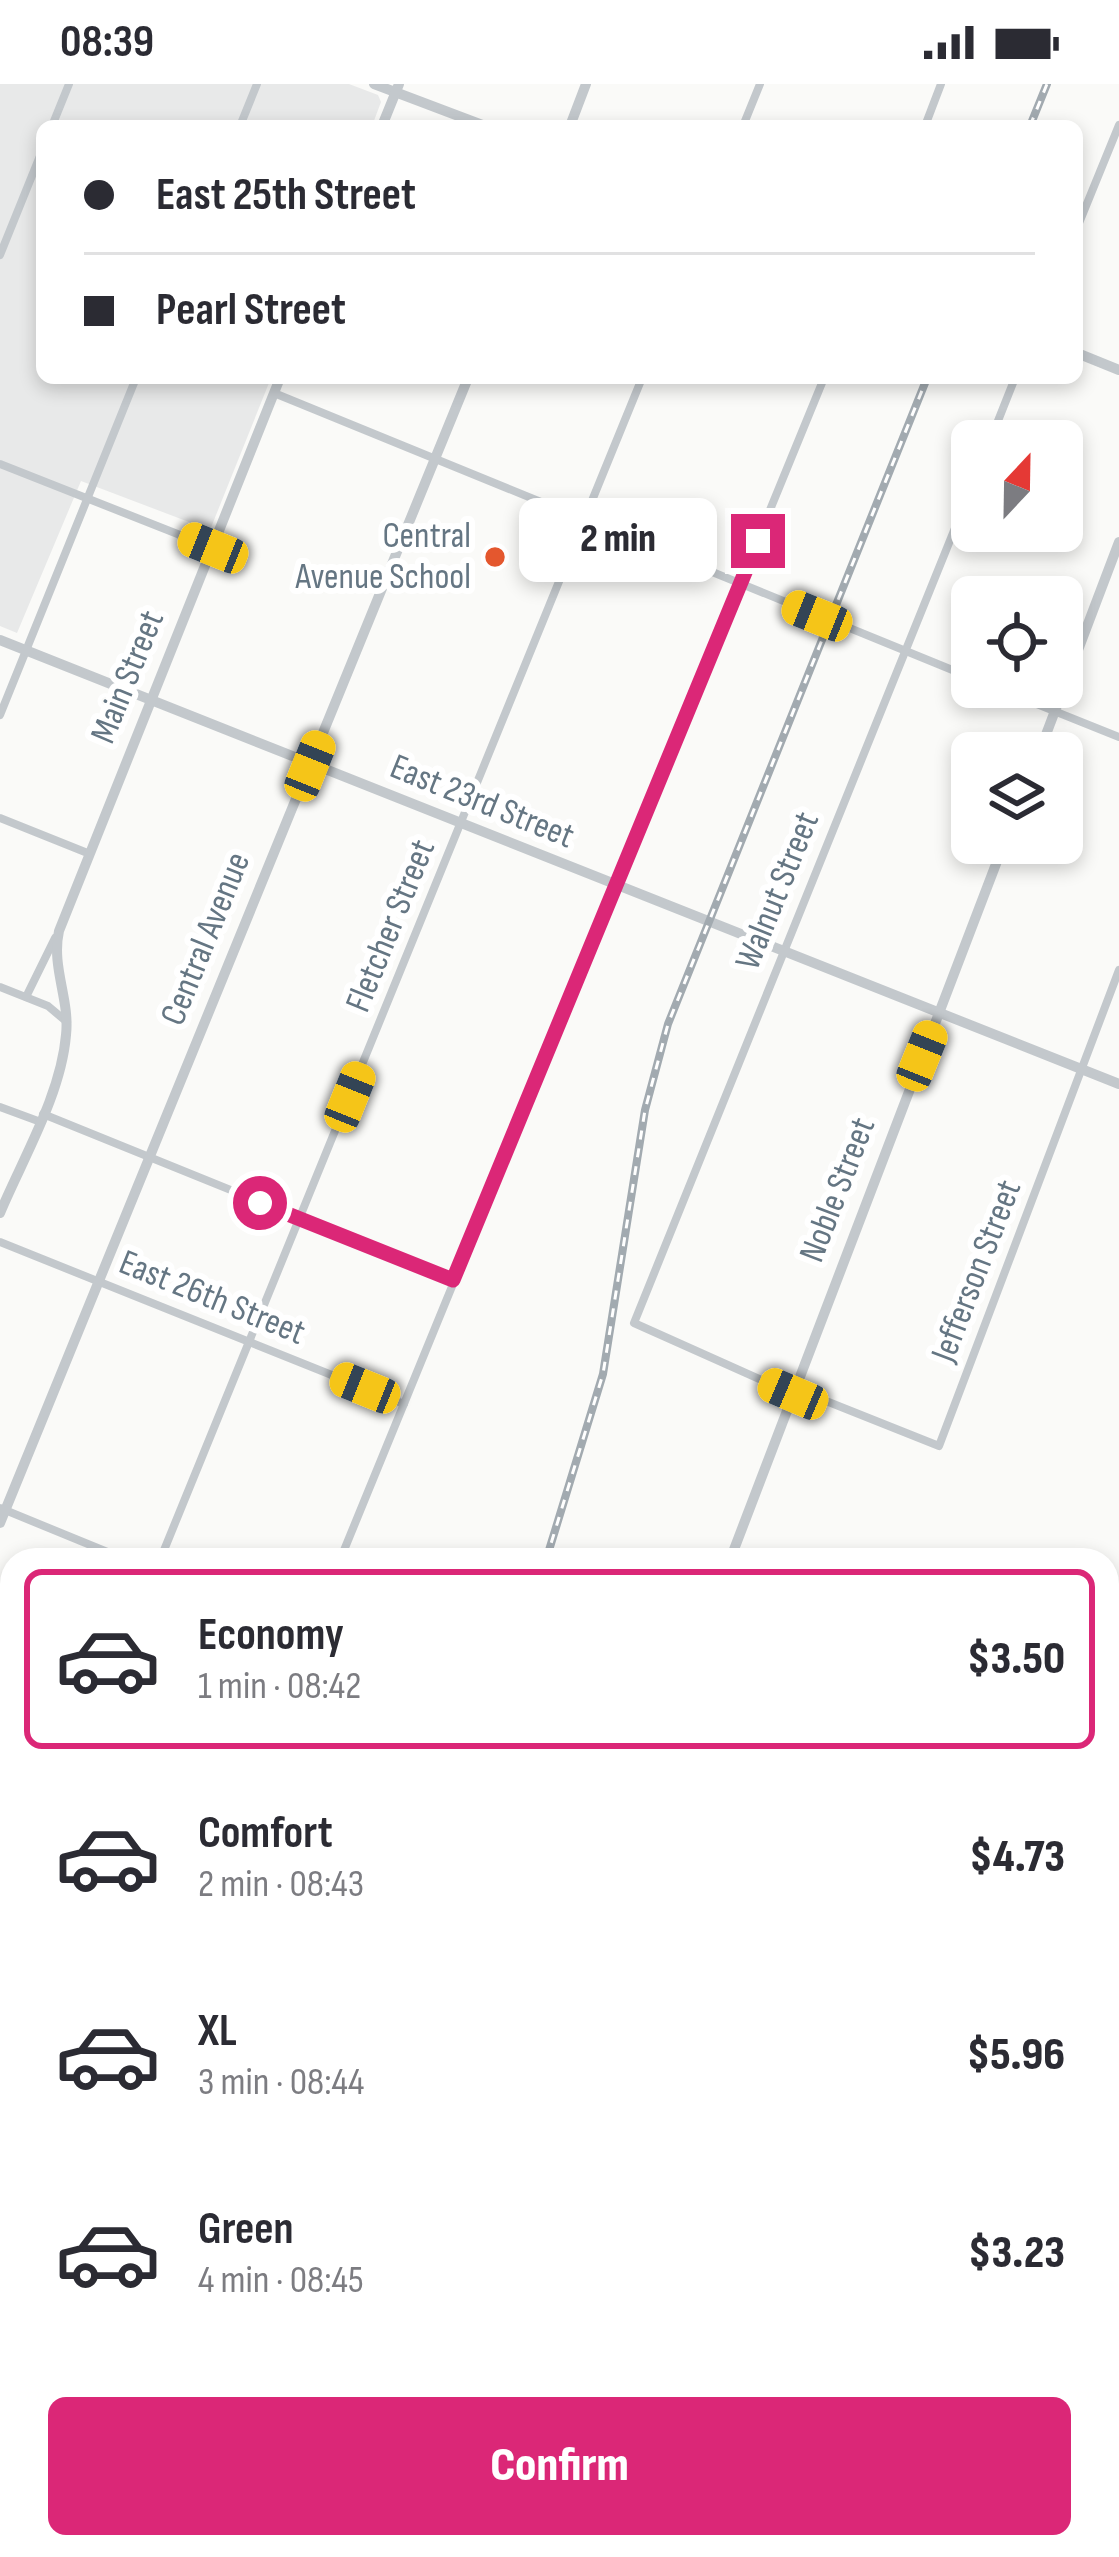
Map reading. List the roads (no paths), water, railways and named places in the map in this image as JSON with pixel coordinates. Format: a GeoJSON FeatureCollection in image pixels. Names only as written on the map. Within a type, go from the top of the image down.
{"type":"FeatureCollection","features":[{"type":"Feature","properties":{"kind":"street"},"geometry":{"type":"LineString","coordinates":[[54,120],[69,84]]}},
{"type":"Feature","properties":{"kind":"street"},"geometry":{"type":"LineString","coordinates":[[242,120],[257,84]]}},
{"type":"Feature","properties":{"kind":"street"},"geometry":{"type":"LineString","coordinates":[[374,84],[398,88],[471,120]]}},
{"type":"Feature","properties":{"kind":"street"},"geometry":{"type":"LineString","coordinates":[[572,120],[586,84]]}},
{"type":"Feature","properties":{"kind":"street"},"geometry":{"type":"LineString","coordinates":[[745,120],[760,84]]}},
{"type":"Feature","properties":{"kind":"street"},"geometry":{"type":"LineString","coordinates":[[927,120],[941,84]]}},
{"type":"Feature","properties":{"kind":"street"},"geometry":{"type":"LineString","coordinates":[[385,120],[398,88]]}},
{"type":"Feature","properties":{"kind":"street"},"geometry":{"type":"LineString","coordinates":[[1083,213],[1119,124]]}},
{"type":"Feature","properties":{"kind":"street"},"geometry":{"type":"LineString","coordinates":[[0,255],[36,166]]}},
{"type":"Feature","properties":{"kind":"street"},"geometry":{"type":"LineString","coordinates":[[1083,355],[1119,370]]}},
{"type":"Feature","properties":{"kind":"street"},"geometry":{"type":"LineString","coordinates":[[0,715],[134,384]]}},
{"type":"Feature","properties":{"kind":"street","name":"Main Street"},"geometry":{"type":"LineString","coordinates":[[26,998],[59,931],[278,384]]}},
{"type":"Feature","properties":{"kind":"street","name":"Central Avenue"},"geometry":{"type":"LineString","coordinates":[[2,1514],[466,384]]}},
{"type":"Feature","properties":{"kind":"street","name":"Fletcher Street"},"geometry":{"type":"LineString","coordinates":[[165,1548],[640,384]]}},
{"type":"Feature","properties":{"kind":"street"},"geometry":{"type":"LineString","coordinates":[[345,1548],[822,384]]}},
{"type":"Feature","properties":{"kind":"street"},"geometry":{"type":"LineString","coordinates":[[998,420],[1013,384]]}},
{"type":"Feature","properties":{"kind":"street"},"geometry":{"type":"LineString","coordinates":[[274,393],[951,670]]}},
{"type":"Feature","properties":{"kind":"street"},"geometry":{"type":"LineString","coordinates":[[0,464],[213,548]]}},
{"type":"Feature","properties":{"kind":"street","name":"Walnut Street"},"geometry":{"type":"LineString","coordinates":[[793,1394],[638,1327],[634,1318],[951,537]]}},
{"type":"Feature","properties":{"kind":"street"},"geometry":{"type":"LineString","coordinates":[[1047,732],[1119,542]]}},
{"type":"Feature","properties":{"kind":"street","name":"East 23rd Street"},"geometry":{"type":"LineString","coordinates":[[0,640],[1119,1084]]}},
{"type":"Feature","properties":{"kind":"street"},"geometry":{"type":"LineString","coordinates":[[1045,708],[1119,737]]}},
{"type":"Feature","properties":{"kind":"street"},"geometry":{"type":"LineString","coordinates":[[0,818],[90,854]]}},
{"type":"Feature","properties":{"kind":"street","name":"Noble Street"},"geometry":{"type":"LineString","coordinates":[[735,1548],[996,864]]}},
{"type":"Feature","properties":{"kind":"street","name":"Main Street"},"geometry":{"type":"LineString","coordinates":[[0,1214],[63,1058],[67,1022],[56,956],[59,931]]}},
{"type":"Feature","properties":{"kind":"street","name":"Jefferson Street"},"geometry":{"type":"LineString","coordinates":[[793,1394],[816,1397],[939,1446],[1119,970]]}},
{"type":"Feature","properties":{"kind":"street"},"geometry":{"type":"LineString","coordinates":[[0,987],[53,1009],[67,1022]]}},
{"type":"Feature","properties":{"kind":"street"},"geometry":{"type":"LineString","coordinates":[[0,1107],[150,1157],[453,1280]]}},
{"type":"Feature","properties":{"kind":"street","name":"East 26th Street"},"geometry":{"type":"LineString","coordinates":[[0,1242],[404,1404]]}},
{"type":"Feature","properties":{"kind":"street"},"geometry":{"type":"LineString","coordinates":[[2,1514],[94,1548]]}},
{"type":"Feature","properties":{"kind":"railway"},"geometry":{"type":"LineString","coordinates":[[1032,120],[1047,84]]}},
{"type":"Feature","properties":{"kind":"railway"},"geometry":{"type":"LineString","coordinates":[[550,1548],[603,1374],[645,1110],[668,1024],[925,384]]}},
{"type":"Feature","properties":{"kind":"place","name":"Central Avenue School"},"geometry":{"type":"Point","coordinates":[495,557]}}]}
